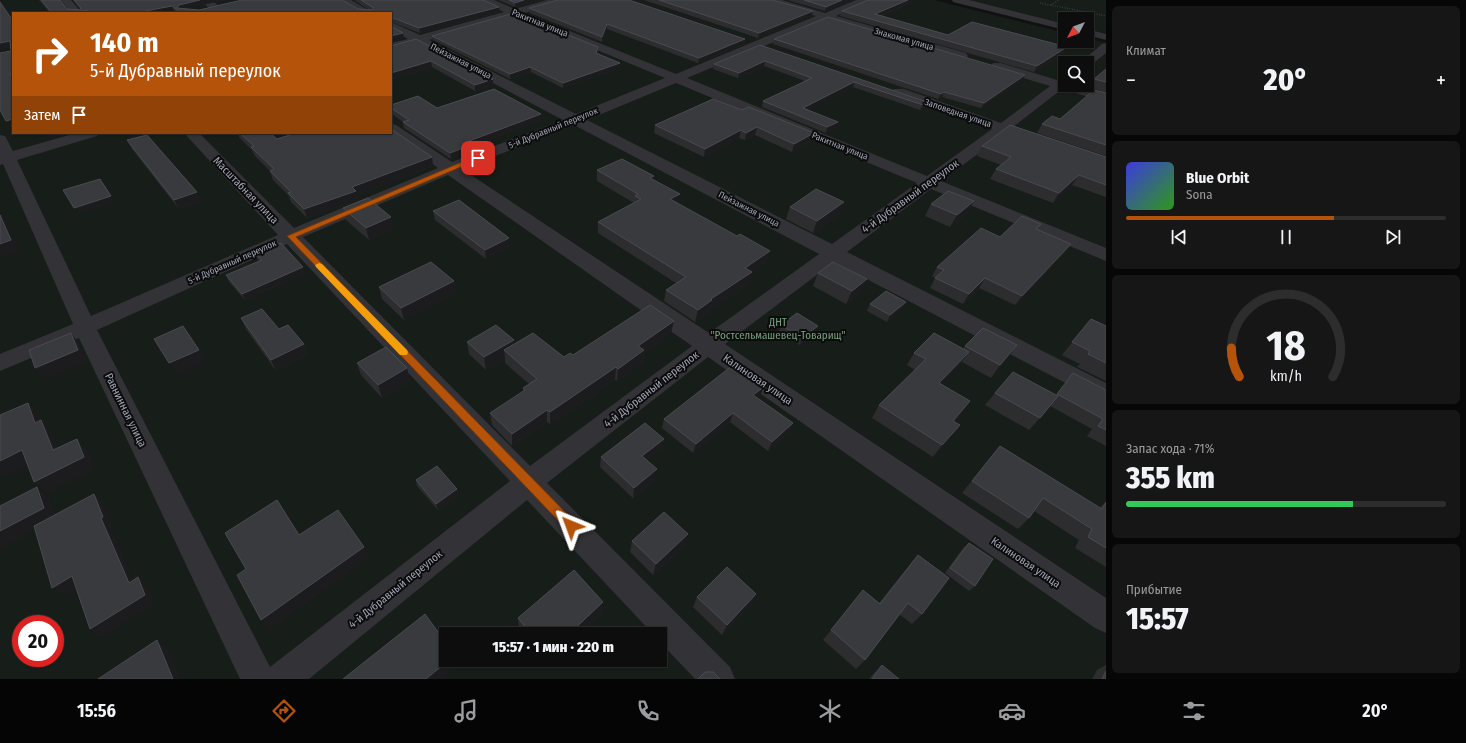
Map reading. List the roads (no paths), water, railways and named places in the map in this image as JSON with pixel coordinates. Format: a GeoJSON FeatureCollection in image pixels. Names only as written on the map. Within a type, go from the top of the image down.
{"type":"FeatureCollection","features":[{"type":"Feature","properties":{"kind":"street"},"geometry":{"type":"LineString","coordinates":[[66,0],[76,12]]}},
{"type":"Feature","properties":{"kind":"street"},"geometry":{"type":"LineString","coordinates":[[343,0],[366,12]]}},
{"type":"Feature","properties":{"kind":"street","name":"Ракитная улица"},"geometry":{"type":"LineString","coordinates":[[485,0],[1106,255]]}},
{"type":"Feature","properties":{"kind":"street"},"geometry":{"type":"LineString","coordinates":[[392,47],[558,0]]}},
{"type":"Feature","properties":{"kind":"street","name":"Знакомая улица"},"geometry":{"type":"LineString","coordinates":[[771,0],[980,61],[1058,81]]}},
{"type":"Feature","properties":{"kind":"street","name":"5-й Дубравный переулок"},"geometry":{"type":"LineString","coordinates":[[0,363],[451,168],[575,120],[675,78],[750,41],[825,16],[866,0]]}},
{"type":"Feature","properties":{"kind":"street"},"geometry":{"type":"LineString","coordinates":[[957,0],[1058,25]]}},
{"type":"Feature","properties":{"kind":"street"},"geometry":{"type":"LineString","coordinates":[[202,5],[214,7],[230,3]]}},
{"type":"Feature","properties":{"kind":"street"},"geometry":{"type":"LineString","coordinates":[[214,7],[222,12]]}},
{"type":"Feature","properties":{"kind":"street","name":"Пейзажная улица"},"geometry":{"type":"LineString","coordinates":[[392,26],[1106,394]]}},
{"type":"Feature","properties":{"kind":"street"},"geometry":{"type":"LineString","coordinates":[[1094,34],[1106,37]]}},
{"type":"Feature","properties":{"kind":"street"},"geometry":{"type":"LineString","coordinates":[[750,41],[780,52]]}},
{"type":"Feature","properties":{"kind":"street"},"geometry":{"type":"LineString","coordinates":[[1094,57],[1106,47]]}},
{"type":"Feature","properties":{"kind":"street","name":"4-й Дубравный переулок"},"geometry":{"type":"LineString","coordinates":[[282,679],[529,482],[708,345],[1003,128],[1058,85]]}},
{"type":"Feature","properties":{"kind":"street","name":"Заповедная улица"},"geometry":{"type":"LineString","coordinates":[[884,87],[1025,136]]}},
{"type":"Feature","properties":{"kind":"street","name":"Знакомая улица"},"geometry":{"type":"LineString","coordinates":[[1090,92],[1106,98]]}},
{"type":"Feature","properties":{"kind":"street","name":"Калиновая улица"},"geometry":{"type":"LineString","coordinates":[[392,129],[1106,617]]}},
{"type":"Feature","properties":{"kind":"street"},"geometry":{"type":"LineString","coordinates":[[3,152],[87,134]]}},
{"type":"Feature","properties":{"kind":"street","name":"Масштабная улица"},"geometry":{"type":"LineString","coordinates":[[192,134],[718,679]]}},
{"type":"Feature","properties":{"kind":"street","name":"Равнинная улица"},"geometry":{"type":"LineString","coordinates":[[3,152],[85,327],[258,679]]}},
{"type":"Feature","properties":{"kind":"park label","name":"ДНТ \"Ростсельмашевец-Товарищ\""},"geometry":{"type":"Point","coordinates":[778,328]}}]}
